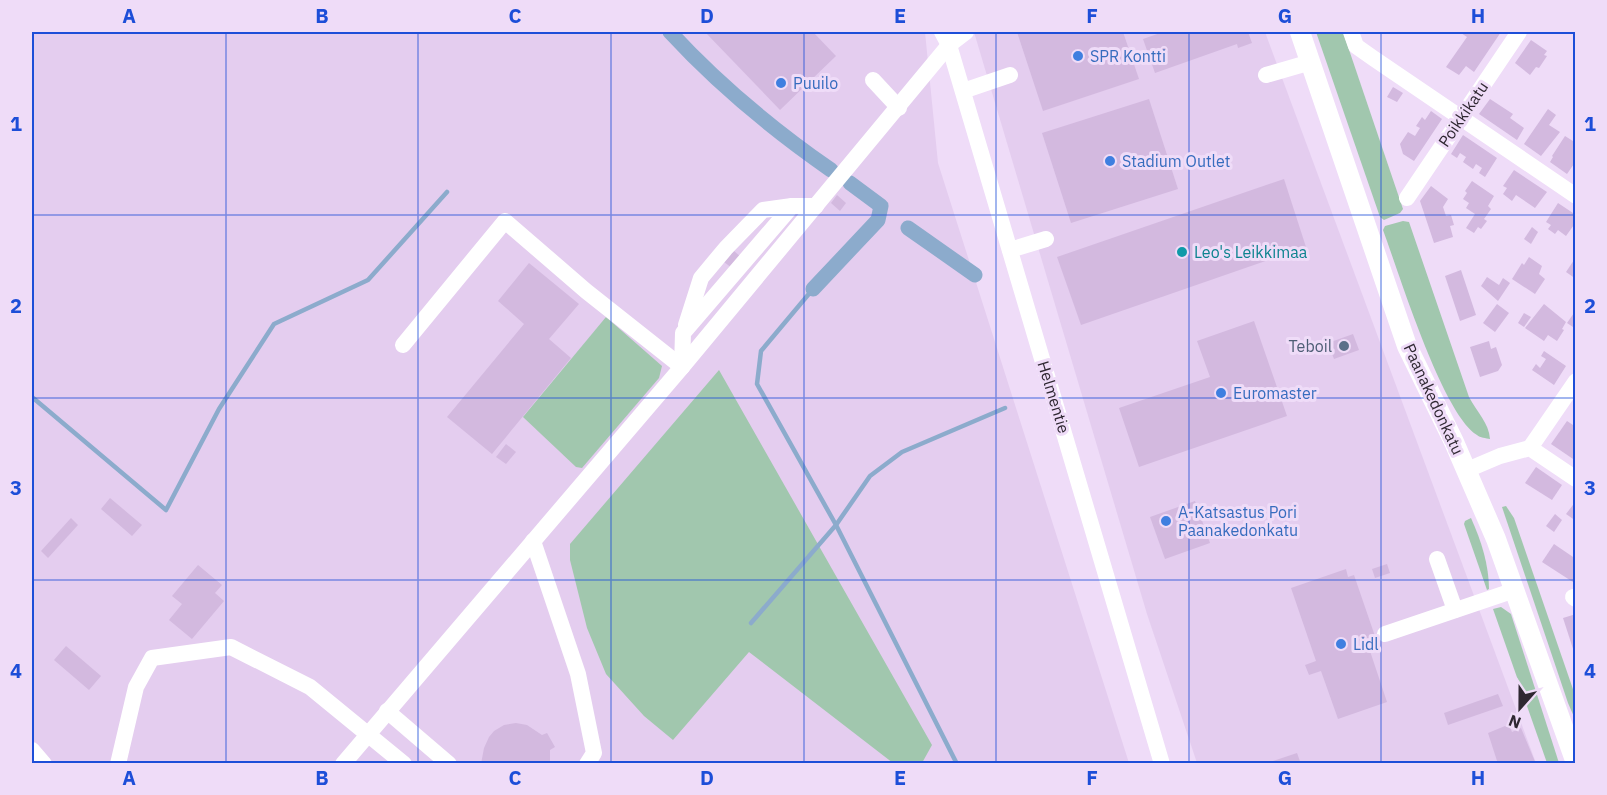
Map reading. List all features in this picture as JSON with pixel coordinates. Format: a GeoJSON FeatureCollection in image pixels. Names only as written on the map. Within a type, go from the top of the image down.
{"type":"FeatureCollection","features":[{"type":"Feature","properties":{"kind":"main road","name":"Paanakedonkatu"},"geometry":{"type":"LineString","coordinates":[[1300,32],[1407,346],[1467,470],[1515,590],[1575,763]]}},
{"type":"Feature","properties":{"kind":"street"},"geometry":{"type":"LineString","coordinates":[[343,764],[682,367],[898,108],[946,38],[966,32]]}},
{"type":"Feature","properties":{"kind":"street"},"geometry":{"type":"LineString","coordinates":[[1352,32],[1356,46],[1575,196]]}},
{"type":"Feature","properties":{"kind":"street","name":"Poikkikatu"},"geometry":{"type":"LineString","coordinates":[[1407,198],[1519,32]]}},
{"type":"Feature","properties":{"kind":"street","name":"Helmentie"},"geometry":{"type":"LineString","coordinates":[[946,38],[1162,764]]}},
{"type":"Feature","properties":{"kind":"street"},"geometry":{"type":"LineString","coordinates":[[1266,75],[1311,63]]}},
{"type":"Feature","properties":{"kind":"street"},"geometry":{"type":"LineString","coordinates":[[963,91],[1010,75]]}},
{"type":"Feature","properties":{"kind":"street"},"geometry":{"type":"LineString","coordinates":[[873,80],[898,108]]}},
{"type":"Feature","properties":{"kind":"street"},"geometry":{"type":"LineString","coordinates":[[682,367],[683,333],[792,206],[816,206]]}},
{"type":"Feature","properties":{"kind":"street"},"geometry":{"type":"LineString","coordinates":[[403,345],[505,221],[586,291],[682,367]]}},
{"type":"Feature","properties":{"kind":"street"},"geometry":{"type":"LineString","coordinates":[[1010,250],[1046,239]]}},
{"type":"Feature","properties":{"kind":"street"},"geometry":{"type":"LineString","coordinates":[[1467,470],[1500,456],[1530,448],[1575,381]]}},
{"type":"Feature","properties":{"kind":"street"},"geometry":{"type":"LineString","coordinates":[[1530,448],[1575,479]]}},
{"type":"Feature","properties":{"kind":"street"},"geometry":{"type":"LineString","coordinates":[[533,541],[578,674],[594,753],[587,764]]}},
{"type":"Feature","properties":{"kind":"street"},"geometry":{"type":"LineString","coordinates":[[1437,559],[1455,610]]}},
{"type":"Feature","properties":{"kind":"street"},"geometry":{"type":"LineString","coordinates":[[1385,634],[1515,590]]}},
{"type":"Feature","properties":{"kind":"street"},"geometry":{"type":"LineString","coordinates":[[118,764],[136,687],[152,658],[231,647],[310,687],[404,764]]}},
{"type":"Feature","properties":{"kind":"street"},"geometry":{"type":"LineString","coordinates":[[387,711],[449,764]]}},
{"type":"Feature","properties":{"kind":"street"},"geometry":{"type":"LineString","coordinates":[[32,750],[44,764]]}},
{"type":"Feature","properties":{"kind":"shaded area"},"geometry":{"type":"Polygon","coordinates":[[[32,32],[925,32],[938,163],[1129,763],[32,763],[32,32]]]}},
{"type":"Feature","properties":{"kind":"shaded area"},"geometry":{"type":"Polygon","coordinates":[[[974,32],[1265,32],[1536,763],[1197,763],[1147,614],[974,32]]]}},
{"type":"Feature","properties":{"kind":"green space"},"geometry":{"type":"Polygon","coordinates":[[[1316,32],[1343,32],[1403,209],[1400,213],[1384,220],[1380,217],[1316,32]]]}},
{"type":"Feature","properties":{"kind":"green space"},"geometry":{"type":"Polygon","coordinates":[[[1403,221],[1409,222],[1469,397],[1485,423],[1490,439],[1478,436],[1464,422],[1436,372],[1423,340],[1383,230],[1385,226],[1403,221]]]}},
{"type":"Feature","properties":{"kind":"green space"},"geometry":{"type":"Polygon","coordinates":[[[606,317],[662,366],[659,378],[582,468],[576,467],[523,417],[606,317]]]}},
{"type":"Feature","properties":{"kind":"green space"},"geometry":{"type":"Polygon","coordinates":[[[719,370],[932,745],[922,763],[893,763],[749,652],[673,740],[644,716],[606,674],[587,628],[570,560],[570,544],[719,370]]]}},
{"type":"Feature","properties":{"kind":"green space"},"geometry":{"type":"Polygon","coordinates":[[[1506,506],[1514,518],[1575,695],[1575,719],[1502,507],[1506,506]]]}},
{"type":"Feature","properties":{"kind":"green space"},"geometry":{"type":"Polygon","coordinates":[[[1471,518],[1486,562],[1489,580],[1487,590],[1464,524],[1471,518]]]}},
{"type":"Feature","properties":{"kind":"green space"},"geometry":{"type":"Polygon","coordinates":[[[1501,607],[1511,614],[1559,763],[1547,763],[1493,609],[1501,607]]]}},
{"type":"Feature","properties":{"kind":"building","name":"Puuilo"},"geometry":{"type":"Polygon","coordinates":[[[705,32],[813,32],[836,56],[780,110],[705,32]]]}},
{"type":"Feature","properties":{"kind":"building","name":"SPR Kontti"},"geometry":{"type":"Polygon","coordinates":[[[1017,32],[1123,32],[1139,79],[1043,111],[1017,32]]]}},
{"type":"Feature","properties":{"kind":"building"},"geometry":{"type":"Polygon","coordinates":[[[1163,32],[1248,32],[1252,43],[1238,48],[1237,44],[1155,73],[1143,39],[1163,32]]]}},
{"type":"Feature","properties":{"kind":"building"},"geometry":{"type":"Polygon","coordinates":[[[1462,32],[1501,32],[1474,72],[1466,66],[1459,75],[1446,67],[1467,37],[1462,32]]]}},
{"type":"Feature","properties":{"kind":"building"},"geometry":{"type":"Polygon","coordinates":[[[1531,40],[1547,51],[1544,55],[1547,56],[1539,68],[1536,67],[1530,75],[1515,63],[1531,40]]]}},
{"type":"Feature","properties":{"kind":"building"},"geometry":{"type":"Polygon","coordinates":[[[1393,87],[1403,93],[1397,102],[1387,97],[1393,87]]]}},
{"type":"Feature","properties":{"kind":"building","name":"Stadium Outlet"},"geometry":{"type":"Polygon","coordinates":[[[1149,99],[1178,189],[1071,223],[1042,133],[1149,99]]]}},
{"type":"Feature","properties":{"kind":"building"},"geometry":{"type":"Polygon","coordinates":[[[1490,99],[1513,114],[1510,118],[1524,128],[1517,140],[1479,114],[1490,99]]]}},
{"type":"Feature","properties":{"kind":"building"},"geometry":{"type":"Polygon","coordinates":[[[1548,109],[1556,115],[1549,125],[1560,132],[1541,156],[1524,144],[1548,109]]]}},
{"type":"Feature","properties":{"kind":"building"},"geometry":{"type":"Polygon","coordinates":[[[1431,111],[1442,119],[1414,161],[1403,154],[1400,144],[1408,132],[1415,136],[1420,128],[1416,126],[1422,117],[1425,120],[1431,111]]]}},
{"type":"Feature","properties":{"kind":"building"},"geometry":{"type":"Polygon","coordinates":[[[1463,135],[1497,158],[1485,177],[1479,173],[1482,168],[1476,164],[1473,169],[1463,162],[1466,157],[1460,153],[1457,158],[1451,154],[1463,135]]]}},
{"type":"Feature","properties":{"kind":"building"},"geometry":{"type":"Polygon","coordinates":[[[1565,136],[1576,143],[1576,161],[1567,174],[1550,162],[1565,136]]]}},
{"type":"Feature","properties":{"kind":"building"},"geometry":{"type":"Polygon","coordinates":[[[1514,170],[1547,192],[1535,208],[1516,195],[1512,201],[1503,194],[1507,188],[1503,186],[1514,170]]]}},
{"type":"Feature","properties":{"kind":"building","name":"Leo's Leikkimaa"},"geometry":{"type":"Polygon","coordinates":[[[1284,179],[1306,247],[1081,325],[1057,257],[1284,179]]]}},
{"type":"Feature","properties":{"kind":"building"},"geometry":{"type":"Polygon","coordinates":[[[1472,181],[1494,196],[1488,206],[1491,209],[1484,219],[1487,221],[1481,229],[1478,227],[1474,233],[1466,228],[1475,214],[1466,208],[1469,203],[1463,199],[1472,181]]]}},
{"type":"Feature","properties":{"kind":"building"},"geometry":{"type":"Polygon","coordinates":[[[1431,186],[1448,199],[1443,207],[1446,216],[1451,215],[1454,225],[1450,226],[1453,237],[1434,243],[1420,201],[1431,186]]]}},
{"type":"Feature","properties":{"kind":"building"},"geometry":{"type":"Polygon","coordinates":[[[837,195],[846,203],[840,211],[831,203],[837,195]]]}},
{"type":"Feature","properties":{"kind":"building"},"geometry":{"type":"Polygon","coordinates":[[[1558,203],[1576,215],[1576,222],[1566,236],[1558,230],[1555,234],[1548,229],[1551,225],[1546,222],[1558,203]]]}},
{"type":"Feature","properties":{"kind":"building"},"geometry":{"type":"Polygon","coordinates":[[[1532,227],[1538,232],[1531,244],[1524,239],[1532,227]]]}},
{"type":"Feature","properties":{"kind":"building"},"geometry":{"type":"Polygon","coordinates":[[[734,251],[741,257],[732,268],[724,262],[734,251]]]}},
{"type":"Feature","properties":{"kind":"building"},"geometry":{"type":"Polygon","coordinates":[[[1529,257],[1542,266],[1539,274],[1545,279],[1535,294],[1512,279],[1522,263],[1524,265],[1529,257]]]}},
{"type":"Feature","properties":{"kind":"building"},"geometry":{"type":"Polygon","coordinates":[[[1576,257],[1576,279],[1566,272],[1576,257]]]}},
{"type":"Feature","properties":{"kind":"building"},"geometry":{"type":"Polygon","coordinates":[[[529,263],[579,304],[549,339],[571,358],[492,454],[447,417],[524,324],[498,301],[529,263]]]}},
{"type":"Feature","properties":{"kind":"building"},"geometry":{"type":"Polygon","coordinates":[[[1461,270],[1476,315],[1460,321],[1445,276],[1461,270]]]}},
{"type":"Feature","properties":{"kind":"building"},"geometry":{"type":"Polygon","coordinates":[[[1487,277],[1499,285],[1503,278],[1510,283],[1498,301],[1481,286],[1487,277]]]}},
{"type":"Feature","properties":{"kind":"building"},"geometry":{"type":"Polygon","coordinates":[[[1497,304],[1509,313],[1495,332],[1483,323],[1497,304]]]}},
{"type":"Feature","properties":{"kind":"building"},"geometry":{"type":"Polygon","coordinates":[[[1544,304],[1566,322],[1557,341],[1548,335],[1544,341],[1525,328],[1544,304]]]}},
{"type":"Feature","properties":{"kind":"building"},"geometry":{"type":"Polygon","coordinates":[[[1576,310],[1576,329],[1567,323],[1576,310]]]}},
{"type":"Feature","properties":{"kind":"building"},"geometry":{"type":"Polygon","coordinates":[[[1524,313],[1531,317],[1524,327],[1518,323],[1524,313]]]}},
{"type":"Feature","properties":{"kind":"building","name":"Euromaster"},"geometry":{"type":"Polygon","coordinates":[[[1254,321],[1287,416],[1139,467],[1119,408],[1210,377],[1197,341],[1254,321]]]}},
{"type":"Feature","properties":{"kind":"building","name":"Teboil"},"geometry":{"type":"Polygon","coordinates":[[[1353,334],[1359,350],[1334,359],[1328,343],[1353,334]]]}},
{"type":"Feature","properties":{"kind":"building"},"geometry":{"type":"Polygon","coordinates":[[[1489,341],[1491,349],[1496,347],[1502,365],[1498,371],[1480,377],[1470,347],[1489,341]]]}},
{"type":"Feature","properties":{"kind":"building"},"geometry":{"type":"Polygon","coordinates":[[[1544,351],[1566,366],[1554,385],[1532,370],[1536,364],[1540,368],[1546,359],[1541,356],[1544,351]]]}},
{"type":"Feature","properties":{"kind":"building"},"geometry":{"type":"Polygon","coordinates":[[[1567,421],[1576,427],[1576,461],[1551,444],[1567,421]]]}},
{"type":"Feature","properties":{"kind":"building"},"geometry":{"type":"Polygon","coordinates":[[[506,444],[516,452],[506,464],[496,457],[506,444]]]}},
{"type":"Feature","properties":{"kind":"building"},"geometry":{"type":"Polygon","coordinates":[[[1536,467],[1562,485],[1552,500],[1525,483],[1536,467]]]}},
{"type":"Feature","properties":{"kind":"building"},"geometry":{"type":"Polygon","coordinates":[[[110,498],[142,525],[132,536],[101,509],[110,498]]]}},
{"type":"Feature","properties":{"kind":"building"},"geometry":{"type":"Polygon","coordinates":[[[1195,501],[1210,543],[1165,559],[1150,517],[1195,501]]]}},
{"type":"Feature","properties":{"kind":"building"},"geometry":{"type":"Polygon","coordinates":[[[1576,501],[1576,521],[1566,514],[1576,501]]]}},
{"type":"Feature","properties":{"kind":"building"},"geometry":{"type":"Polygon","coordinates":[[[1555,514],[1562,520],[1554,532],[1546,526],[1555,514]]]}},
{"type":"Feature","properties":{"kind":"building"},"geometry":{"type":"Polygon","coordinates":[[[71,518],[78,525],[48,558],[41,551],[71,518]]]}},
{"type":"Feature","properties":{"kind":"building"},"geometry":{"type":"Polygon","coordinates":[[[1554,544],[1576,559],[1576,584],[1542,562],[1554,544]]]}},
{"type":"Feature","properties":{"kind":"building"},"geometry":{"type":"Polygon","coordinates":[[[1387,564],[1390,573],[1375,578],[1372,569],[1387,564]]]}},
{"type":"Feature","properties":{"kind":"building"},"geometry":{"type":"Polygon","coordinates":[[[198,565],[222,585],[215,593],[224,601],[192,639],[169,620],[182,604],[172,596],[198,565]]]}},
{"type":"Feature","properties":{"kind":"building","name":"Lidl"},"geometry":{"type":"Polygon","coordinates":[[[1346,569],[1348,577],[1354,575],[1377,642],[1368,645],[1387,702],[1338,719],[1321,671],[1309,675],[1305,665],[1316,661],[1291,588],[1346,569]]]}},
{"type":"Feature","properties":{"kind":"building"},"geometry":{"type":"Polygon","coordinates":[[[1576,614],[1576,655],[1575,655],[1563,618],[1576,614]]]}},
{"type":"Feature","properties":{"kind":"building"},"geometry":{"type":"Polygon","coordinates":[[[66,646],[101,676],[89,690],[54,660],[66,646]]]}},
{"type":"Feature","properties":{"kind":"building"},"geometry":{"type":"Polygon","coordinates":[[[1498,694],[1503,706],[1448,725],[1444,713],[1498,694]]]}},
{"type":"Feature","properties":{"kind":"building"},"geometry":{"type":"Polygon","coordinates":[[[516,723],[527,725],[542,735],[547,733],[555,747],[550,750],[550,764],[481,764],[484,748],[494,731],[504,725],[516,723]]]}},
{"type":"Feature","properties":{"kind":"building"},"geometry":{"type":"Polygon","coordinates":[[[1505,726],[1510,727],[1512,732],[1521,728],[1536,764],[1498,764],[1488,733],[1505,726]]]}},
{"type":"Feature","properties":{"kind":"building"},"geometry":{"type":"Polygon","coordinates":[[[1297,753],[1301,764],[1267,763],[1297,753]]]}},
{"type":"Feature","properties":{"kind":"waterway"},"geometry":{"type":"LineString","coordinates":[[670,32],[746,105],[831,170]]}},
{"type":"Feature","properties":{"kind":"waterway"},"geometry":{"type":"LineString","coordinates":[[813,289],[878,220],[881,206],[850,183]]}},
{"type":"Feature","properties":{"kind":"waterway"},"geometry":{"type":"LineString","coordinates":[[32,397],[166,510],[219,409],[274,324],[368,280],[447,192]]}},
{"type":"Feature","properties":{"kind":"waterway"},"geometry":{"type":"LineString","coordinates":[[908,228],[975,275]]}},
{"type":"Feature","properties":{"kind":"waterway"},"geometry":{"type":"LineString","coordinates":[[813,289],[761,351],[757,384],[836,525],[957,764]]}},
{"type":"Feature","properties":{"kind":"waterway"},"geometry":{"type":"LineString","coordinates":[[751,623],[836,525],[870,476],[902,452],[1005,408]]}},
{"type":"Feature","properties":{"kind":"place","name":"SPR Kontti"},"geometry":{"type":"Point","coordinates":[1078,56]}},
{"type":"Feature","properties":{"kind":"place","name":"Puuilo"},"geometry":{"type":"Point","coordinates":[781,83]}},
{"type":"Feature","properties":{"kind":"place","name":"Stadium Outlet"},"geometry":{"type":"Point","coordinates":[1110,161]}},
{"type":"Feature","properties":{"kind":"place","name":"Leo's Leikkimaa"},"geometry":{"type":"Point","coordinates":[1182,252]}},
{"type":"Feature","properties":{"kind":"place","name":"Teboil"},"geometry":{"type":"Point","coordinates":[1344,346]}},
{"type":"Feature","properties":{"kind":"place","name":"Euromaster"},"geometry":{"type":"Point","coordinates":[1221,393]}},
{"type":"Feature","properties":{"kind":"place","name":"A-Katsastus Pori Paanakedonkatu"},"geometry":{"type":"Point","coordinates":[1166,521]}},
{"type":"Feature","properties":{"kind":"place","name":"Lidl"},"geometry":{"type":"Point","coordinates":[1341,644]}}]}
